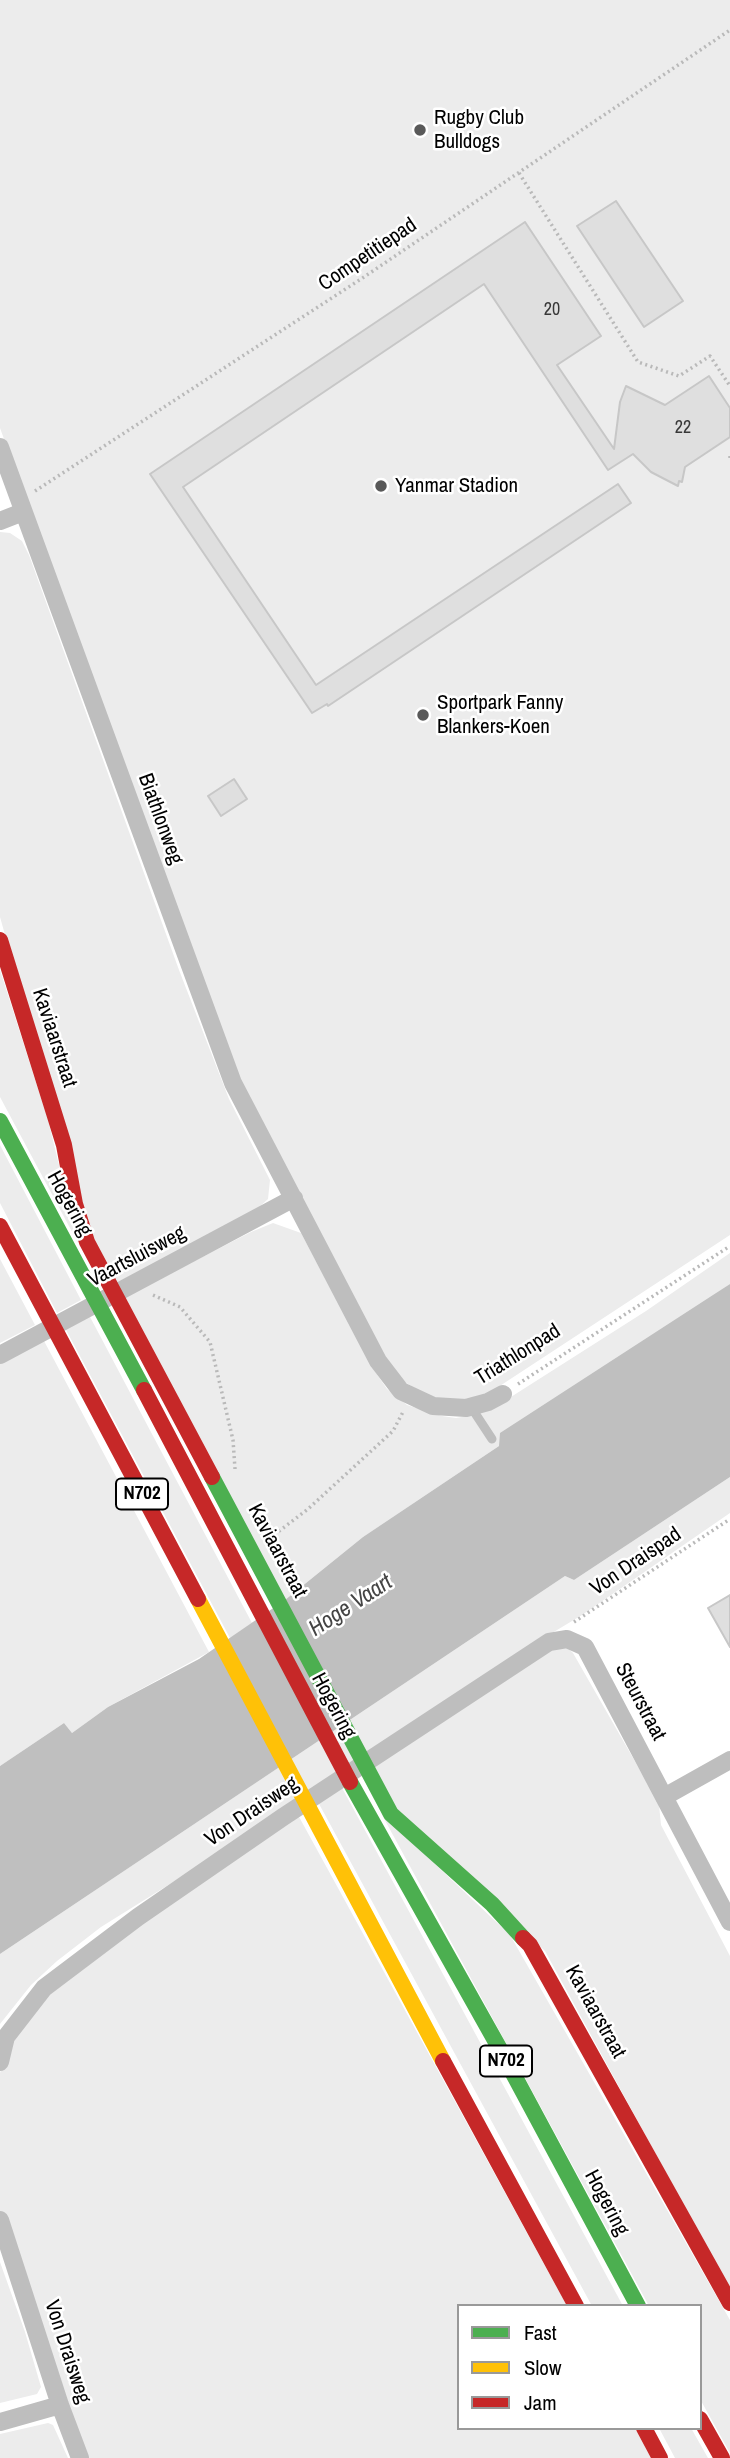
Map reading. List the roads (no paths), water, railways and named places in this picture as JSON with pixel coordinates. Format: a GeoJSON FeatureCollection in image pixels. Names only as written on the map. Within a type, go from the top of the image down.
{"type":"FeatureCollection","features":[{"type":"Feature","properties":{"kind":"main road","name":"Kaviaarstraat"},"geometry":{"type":"LineString","coordinates":[[0,940],[69,1163],[82,1231],[391,1814],[492,1904],[530,1945],[730,2303]]}},
{"type":"Feature","properties":{"kind":"main road","name":"Hogering"},"geometry":{"type":"LineString","coordinates":[[0,1121],[80,1267],[369,1819],[501,2051],[637,2304]]}},
{"type":"Feature","properties":{"kind":"main road","name":"N702"},"geometry":{"type":"LineString","coordinates":[[0,1226],[331,1847],[475,2124],[575,2304]]}},
{"type":"Feature","properties":{"kind":"main road"},"geometry":{"type":"LineString","coordinates":[[702,2423],[722,2458]]}},
{"type":"Feature","properties":{"kind":"main road"},"geometry":{"type":"LineString","coordinates":[[645,2430],[660,2458]]}},
{"type":"Feature","properties":{"kind":"street","name":"Biathlonweg"},"geometry":{"type":"LineString","coordinates":[[0,447],[225,1062],[240,1096],[295,1198]]}},
{"type":"Feature","properties":{"kind":"street"},"geometry":{"type":"LineString","coordinates":[[0,521],[21,505]]}},
{"type":"Feature","properties":{"kind":"street","name":"Vaartsluisweg"},"geometry":{"type":"LineString","coordinates":[[0,1354],[295,1198]]}},
{"type":"Feature","properties":{"kind":"street","name":"Triathlonpad"},"geometry":{"type":"LineString","coordinates":[[295,1198],[378,1361],[394,1384],[411,1397],[433,1406],[458,1409],[471,1407],[503,1394]]}},
{"type":"Feature","properties":{"kind":"street","name":"Steurstraat"},"geometry":{"type":"LineString","coordinates":[[566,1639],[585,1647],[730,1922]]}},
{"type":"Feature","properties":{"kind":"street","name":"Von Draisweg"},"geometry":{"type":"LineString","coordinates":[[0,2062],[6,2037],[44,1988],[138,1917],[283,1817],[549,1642],[566,1639]]}},
{"type":"Feature","properties":{"kind":"street"},"geometry":{"type":"LineString","coordinates":[[664,1797],[730,1760]]}},
{"type":"Feature","properties":{"kind":"street","name":"Von Draisweg"},"geometry":{"type":"LineString","coordinates":[[0,2220],[80,2458]]}},
{"type":"Feature","properties":{"kind":"street"},"geometry":{"type":"LineString","coordinates":[[0,2421],[60,2405]]}},
{"type":"Feature","properties":{"kind":"lane"},"geometry":{"type":"LineString","coordinates":[[471,1407],[492,1439]]}},
{"type":"Feature","properties":{"kind":"water","name":"Hoge Vaart"},"geometry":{"type":"Polygon","coordinates":[[[730,1284],[730,1477],[574,1580],[565,1576],[0,1954],[0,1766],[64,1723],[72,1733],[108,1707],[199,1659],[285,1600],[363,1537],[499,1446],[500,1433],[730,1284]]]}},
{"type":"Feature","properties":{"kind":"place","name":"Rugby Club Bulldogs"},"geometry":{"type":"Point","coordinates":[420,130]}},
{"type":"Feature","properties":{"kind":"place","name":"Yanmar Stadion"},"geometry":{"type":"Point","coordinates":[381,486]}},
{"type":"Feature","properties":{"kind":"place","name":"Sportpark Fanny Blankers-Koen"},"geometry":{"type":"Point","coordinates":[423,715]}}]}
